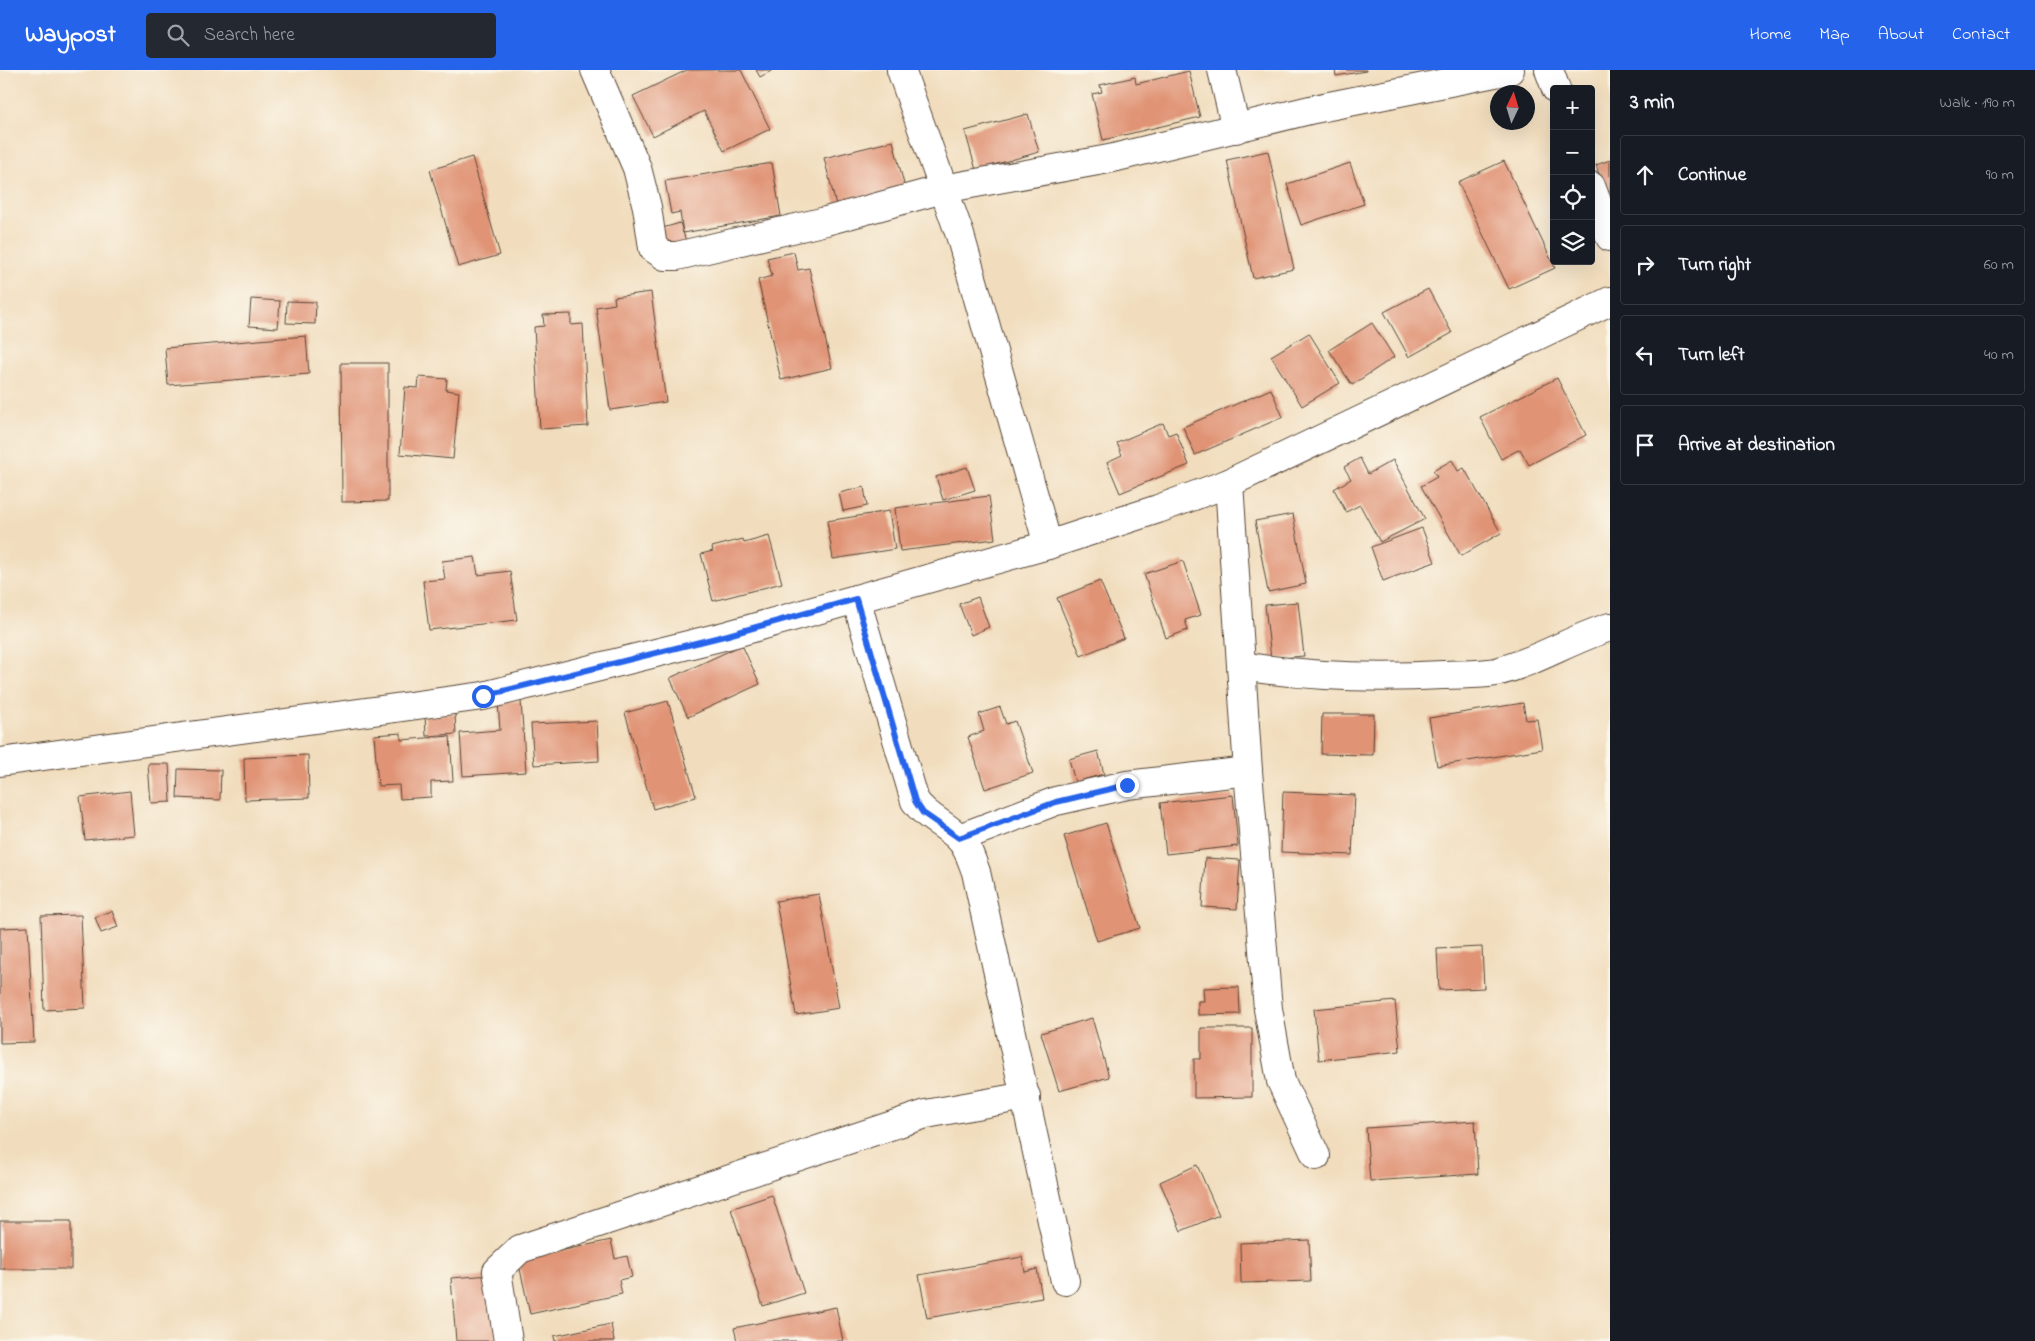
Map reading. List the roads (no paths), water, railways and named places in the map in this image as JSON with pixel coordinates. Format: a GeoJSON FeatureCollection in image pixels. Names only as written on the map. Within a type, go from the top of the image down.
{"type":"FeatureCollection","features":[{"type":"Feature","properties":{"kind":"street"},"geometry":{"type":"LineString","coordinates":[[595,70],[637,168],[653,248],[666,256],[676,256],[826,221],[943,189],[1109,159],[1314,109],[1510,70]]}},
{"type":"Feature","properties":{"kind":"street"},"geometry":{"type":"LineString","coordinates":[[901,70],[960,235],[1048,545]]}},
{"type":"Feature","properties":{"kind":"street"},"geometry":{"type":"LineString","coordinates":[[1222,70],[1236,129]]}},
{"type":"Feature","properties":{"kind":"street"},"geometry":{"type":"LineString","coordinates":[[1549,70],[1555,85]]}},
{"type":"Feature","properties":{"kind":"street"},"geometry":{"type":"LineString","coordinates":[[1595,197],[1610,238]]}},
{"type":"Feature","properties":{"kind":"street"},"geometry":{"type":"LineString","coordinates":[[0,762],[483,696],[728,635],[1048,545],[1158,509],[1229,483],[1610,302]]}},
{"type":"Feature","properties":{"kind":"street"},"geometry":{"type":"LineString","coordinates":[[1229,483],[1248,771],[1268,1009],[1281,1081],[1316,1156]]}},
{"type":"Feature","properties":{"kind":"street"},"geometry":{"type":"LineString","coordinates":[[856,599],[915,801],[923,813],[959,838],[968,850],[976,872],[1065,1281]]}},
{"type":"Feature","properties":{"kind":"street"},"geometry":{"type":"LineString","coordinates":[[1242,666],[1296,675],[1385,678],[1496,672],[1556,650],[1610,627]]}},
{"type":"Feature","properties":{"kind":"street"},"geometry":{"type":"LineString","coordinates":[[959,838],[1056,802],[1127,785],[1248,771]]}},
{"type":"Feature","properties":{"kind":"street"},"geometry":{"type":"LineString","coordinates":[[508,1341],[497,1270],[520,1249],[926,1114],[1026,1096]]}}]}
